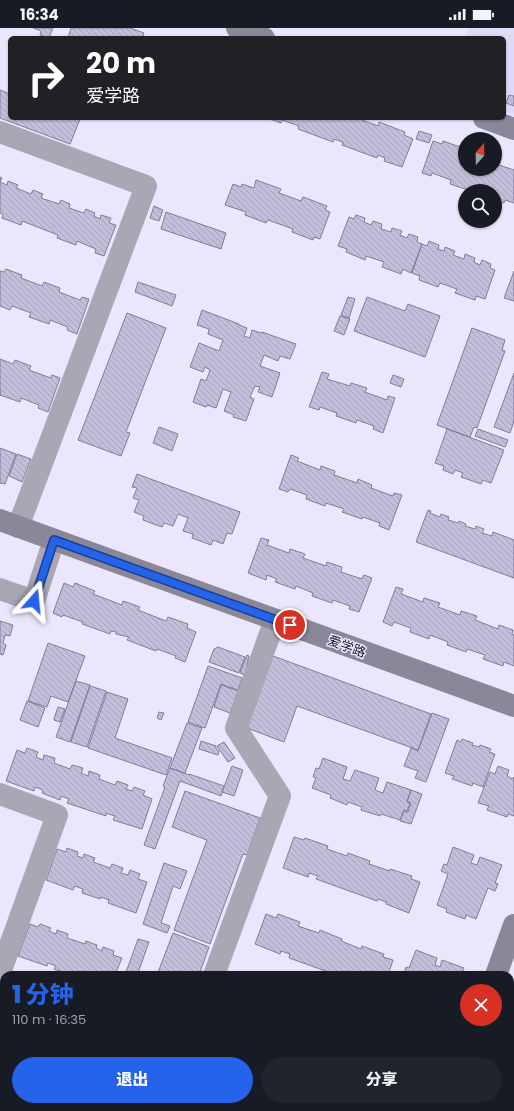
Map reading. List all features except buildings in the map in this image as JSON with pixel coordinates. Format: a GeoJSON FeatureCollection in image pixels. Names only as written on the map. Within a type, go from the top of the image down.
{"type":"FeatureCollection","features":[{"type":"Feature","properties":{"kind":"street"},"geometry":{"type":"LineString","coordinates":[[237,28],[259,36]]}},
{"type":"Feature","properties":{"kind":"street"},"geometry":{"type":"LineString","coordinates":[[489,120],[514,129]]}},
{"type":"Feature","properties":{"kind":"street"},"geometry":{"type":"LineString","coordinates":[[0,132],[146,186],[9,524]]}},
{"type":"Feature","properties":{"kind":"street","name":"爱学路"},"geometry":{"type":"LineString","coordinates":[[9,524],[514,706]]}},
{"type":"Feature","properties":{"kind":"street"},"geometry":{"type":"LineString","coordinates":[[0,589],[34,601],[54,540]]}},
{"type":"Feature","properties":{"kind":"street"},"geometry":{"type":"LineString","coordinates":[[215,971],[280,796],[236,728],[275,620]]}},
{"type":"Feature","properties":{"kind":"street"},"geometry":{"type":"LineString","coordinates":[[0,794],[57,815],[1,971]]}},
{"type":"Feature","properties":{"kind":"street"},"geometry":{"type":"LineString","coordinates":[[497,971],[514,925]]}},
{"type":"Feature","properties":{"kind":"shaded area"},"geometry":{"type":"Polygon","coordinates":[[[469,28],[514,28],[514,114],[506,112],[506,36],[466,36],[469,28]]]}},
{"type":"Feature","properties":{"kind":"route"},"geometry":{"type":"LineString","coordinates":[[34,601],[54,540],[290,625]]}}]}
